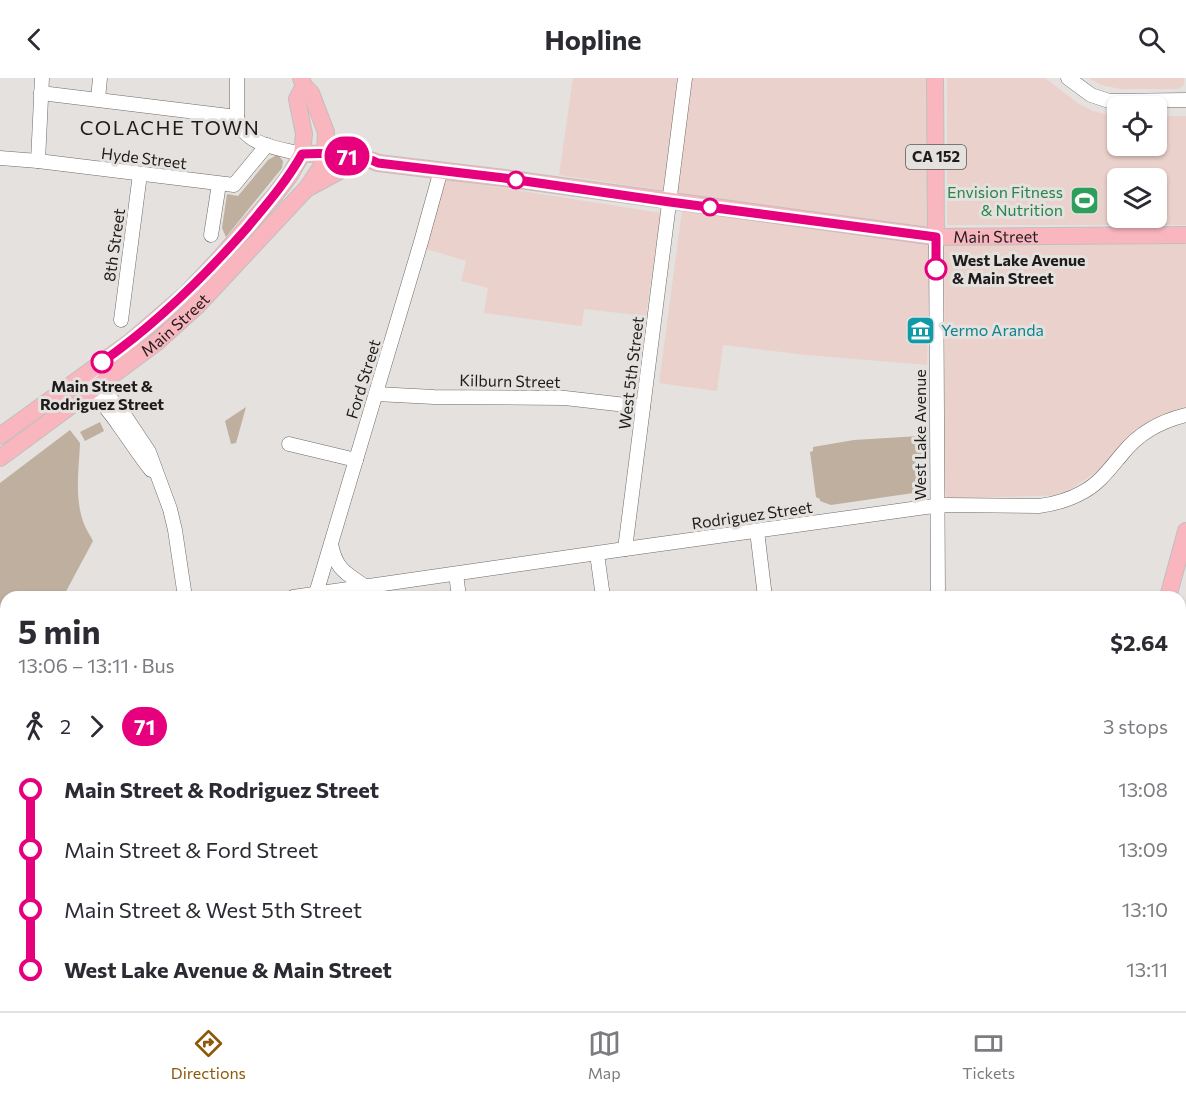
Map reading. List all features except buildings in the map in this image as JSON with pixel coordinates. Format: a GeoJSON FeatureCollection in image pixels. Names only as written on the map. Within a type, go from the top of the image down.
{"type":"FeatureCollection","features":[{"type":"Feature","properties":{"kind":"main road","name":"CA 152"},"geometry":{"type":"LineString","coordinates":[[935,78],[936,237]]}},
{"type":"Feature","properties":{"kind":"main road"},"geometry":{"type":"LineString","coordinates":[[302,154],[304,134],[297,99],[303,82]]}},
{"type":"Feature","properties":{"kind":"main road"},"geometry":{"type":"LineString","coordinates":[[303,82],[311,93],[326,132],[324,159]]}},
{"type":"Feature","properties":{"kind":"main road","name":"Main Street"},"geometry":{"type":"LineString","coordinates":[[0,436],[130,342],[187,293],[275,195],[302,154],[347,167],[368,170],[378,163]]}},
{"type":"Feature","properties":{"kind":"main road","name":"Main Street"},"geometry":{"type":"LineString","coordinates":[[324,159],[369,159],[378,163],[936,237],[1186,235]]}},
{"type":"Feature","properties":{"kind":"main road","name":"Main Street"},"geometry":{"type":"LineString","coordinates":[[0,458],[156,343],[197,306],[307,188],[324,159]]}},
{"type":"Feature","properties":{"kind":"main road"},"geometry":{"type":"LineString","coordinates":[[307,188],[347,167]]}},
{"type":"Feature","properties":{"kind":"main road"},"geometry":{"type":"LineString","coordinates":[[1170,591],[1186,531]]}},
{"type":"Feature","properties":{"kind":"street"},"geometry":{"type":"LineString","coordinates":[[38,161],[42,78]]}},
{"type":"Feature","properties":{"kind":"street"},"geometry":{"type":"LineString","coordinates":[[98,99],[100,78]]}},
{"type":"Feature","properties":{"kind":"street"},"geometry":{"type":"LineString","coordinates":[[237,78],[237,117],[246,134],[257,142],[302,154]]}},
{"type":"Feature","properties":{"kind":"street","name":"West 5th Street"},"geometry":{"type":"LineString","coordinates":[[626,549],[685,78]]}},
{"type":"Feature","properties":{"kind":"street"},"geometry":{"type":"LineString","coordinates":[[1068,78],[1091,95],[1109,101],[1186,100]]}},
{"type":"Feature","properties":{"kind":"street"},"geometry":{"type":"LineString","coordinates":[[41,93],[237,117]]}},
{"type":"Feature","properties":{"kind":"street"},"geometry":{"type":"LineString","coordinates":[[211,235],[219,184],[234,185],[267,145]]}},
{"type":"Feature","properties":{"kind":"street","name":"Hyde Street"},"geometry":{"type":"LineString","coordinates":[[0,158],[219,184]]}},
{"type":"Feature","properties":{"kind":"street","name":"Ford Street"},"geometry":{"type":"LineString","coordinates":[[317,591],[441,170]]}},
{"type":"Feature","properties":{"kind":"street","name":"8th Street"},"geometry":{"type":"LineString","coordinates":[[121,320],[140,174]]}},
{"type":"Feature","properties":{"kind":"street","name":"West Lake Avenue"},"geometry":{"type":"LineString","coordinates":[[936,237],[938,591]]}},
{"type":"Feature","properties":{"kind":"street"},"geometry":{"type":"LineString","coordinates":[[86,374],[139,436],[149,452],[170,509],[184,591]]}},
{"type":"Feature","properties":{"kind":"street","name":"Kilburn Street"},"geometry":{"type":"LineString","coordinates":[[376,394],[434,397],[570,398],[643,407]]}},
{"type":"Feature","properties":{"kind":"street","name":"Rodriguez Street"},"geometry":{"type":"LineString","coordinates":[[341,591],[937,506],[1039,506],[1067,500],[1084,492],[1110,469],[1134,440],[1145,431],[1186,415]]}},
{"type":"Feature","properties":{"kind":"street"},"geometry":{"type":"LineString","coordinates":[[289,444],[356,460]]}},
{"type":"Feature","properties":{"kind":"street"},"geometry":{"type":"LineString","coordinates":[[757,531],[764,591]]}},
{"type":"Feature","properties":{"kind":"street"},"geometry":{"type":"LineString","coordinates":[[331,544],[338,565],[366,587]]}},
{"type":"Feature","properties":{"kind":"street"},"geometry":{"type":"LineString","coordinates":[[597,554],[602,591]]}},
{"type":"Feature","properties":{"kind":"street"},"geometry":{"type":"LineString","coordinates":[[456,574],[458,591]]}},
{"type":"Feature","properties":{"kind":"shaded area"},"geometry":{"type":"Polygon","coordinates":[[[573,78],[931,78],[936,231],[559,175],[573,78]]]}},
{"type":"Feature","properties":{"kind":"shaded area"},"geometry":{"type":"Polygon","coordinates":[[[947,78],[1045,78],[1079,104],[1107,114],[1107,156],[1167,156],[1167,116],[1186,116],[1186,225],[1167,225],[1167,168],[1107,168],[1107,225],[947,225],[947,78]]]}},
{"type":"Feature","properties":{"kind":"shaded area"},"geometry":{"type":"Polygon","coordinates":[[[1089,78],[1184,78],[1184,85],[1178,89],[1121,89],[1101,85],[1089,78]]]}},
{"type":"Feature","properties":{"kind":"shaded area"},"geometry":{"type":"Polygon","coordinates":[[[279,156],[283,161],[282,168],[226,237],[222,228],[227,194],[238,196],[268,160],[279,156]]]}},
{"type":"Feature","properties":{"kind":"shaded area"},"geometry":{"type":"Polygon","coordinates":[[[446,179],[661,213],[646,316],[584,309],[582,326],[484,313],[488,288],[461,281],[466,261],[427,249],[446,179]]]}},
{"type":"Feature","properties":{"kind":"shaded area"},"geometry":{"type":"Polygon","coordinates":[[[682,211],[796,222],[930,239],[927,365],[723,345],[717,391],[659,383],[682,211]]]}},
{"type":"Feature","properties":{"kind":"shaded area"},"geometry":{"type":"Polygon","coordinates":[[[1186,237],[1186,411],[1062,495],[947,499],[945,489],[944,240],[1186,237]]]}},
{"type":"Feature","properties":{"kind":"shaded area"},"geometry":{"type":"Polygon","coordinates":[[[246,407],[236,443],[231,444],[225,421],[246,407]]]}},
{"type":"Feature","properties":{"kind":"shaded area"},"geometry":{"type":"Polygon","coordinates":[[[100,422],[104,431],[85,441],[80,432],[100,422]]]}},
{"type":"Feature","properties":{"kind":"shaded area"},"geometry":{"type":"Polygon","coordinates":[[[70,430],[80,443],[79,504],[84,524],[93,541],[66,591],[0,591],[0,483],[70,430]]]}},
{"type":"Feature","properties":{"kind":"shaded area"},"geometry":{"type":"Polygon","coordinates":[[[922,437],[922,485],[920,492],[831,505],[816,497],[810,452],[813,451],[813,447],[854,440],[922,437]]]}},
{"type":"Feature","properties":{"kind":"bus line","name":"71"},"geometry":{"type":"LineString","coordinates":[[102,362],[130,342],[187,293],[275,195],[302,154],[325,153],[369,159],[378,163],[936,237],[936,269]]}},
{"type":"Feature","properties":{"kind":"place","name":"Envision Fitness & Nutrition"},"geometry":{"type":"Point","coordinates":[1084,201]}},
{"type":"Feature","properties":{"kind":"place","name":"West Lake Avenue & Main Street"},"geometry":{"type":"Point","coordinates":[936,269]}},
{"type":"Feature","properties":{"kind":"place","name":"Yermo Aranda"},"geometry":{"type":"Point","coordinates":[920,330]}},
{"type":"Feature","properties":{"kind":"place","name":"Main Street & Rodriguez Street"},"geometry":{"type":"Point","coordinates":[102,362]}},
{"type":"Feature","properties":{"kind":"district","name":"COLACHE TOWN"},"geometry":{"type":"Point","coordinates":[170,128]}}]}
